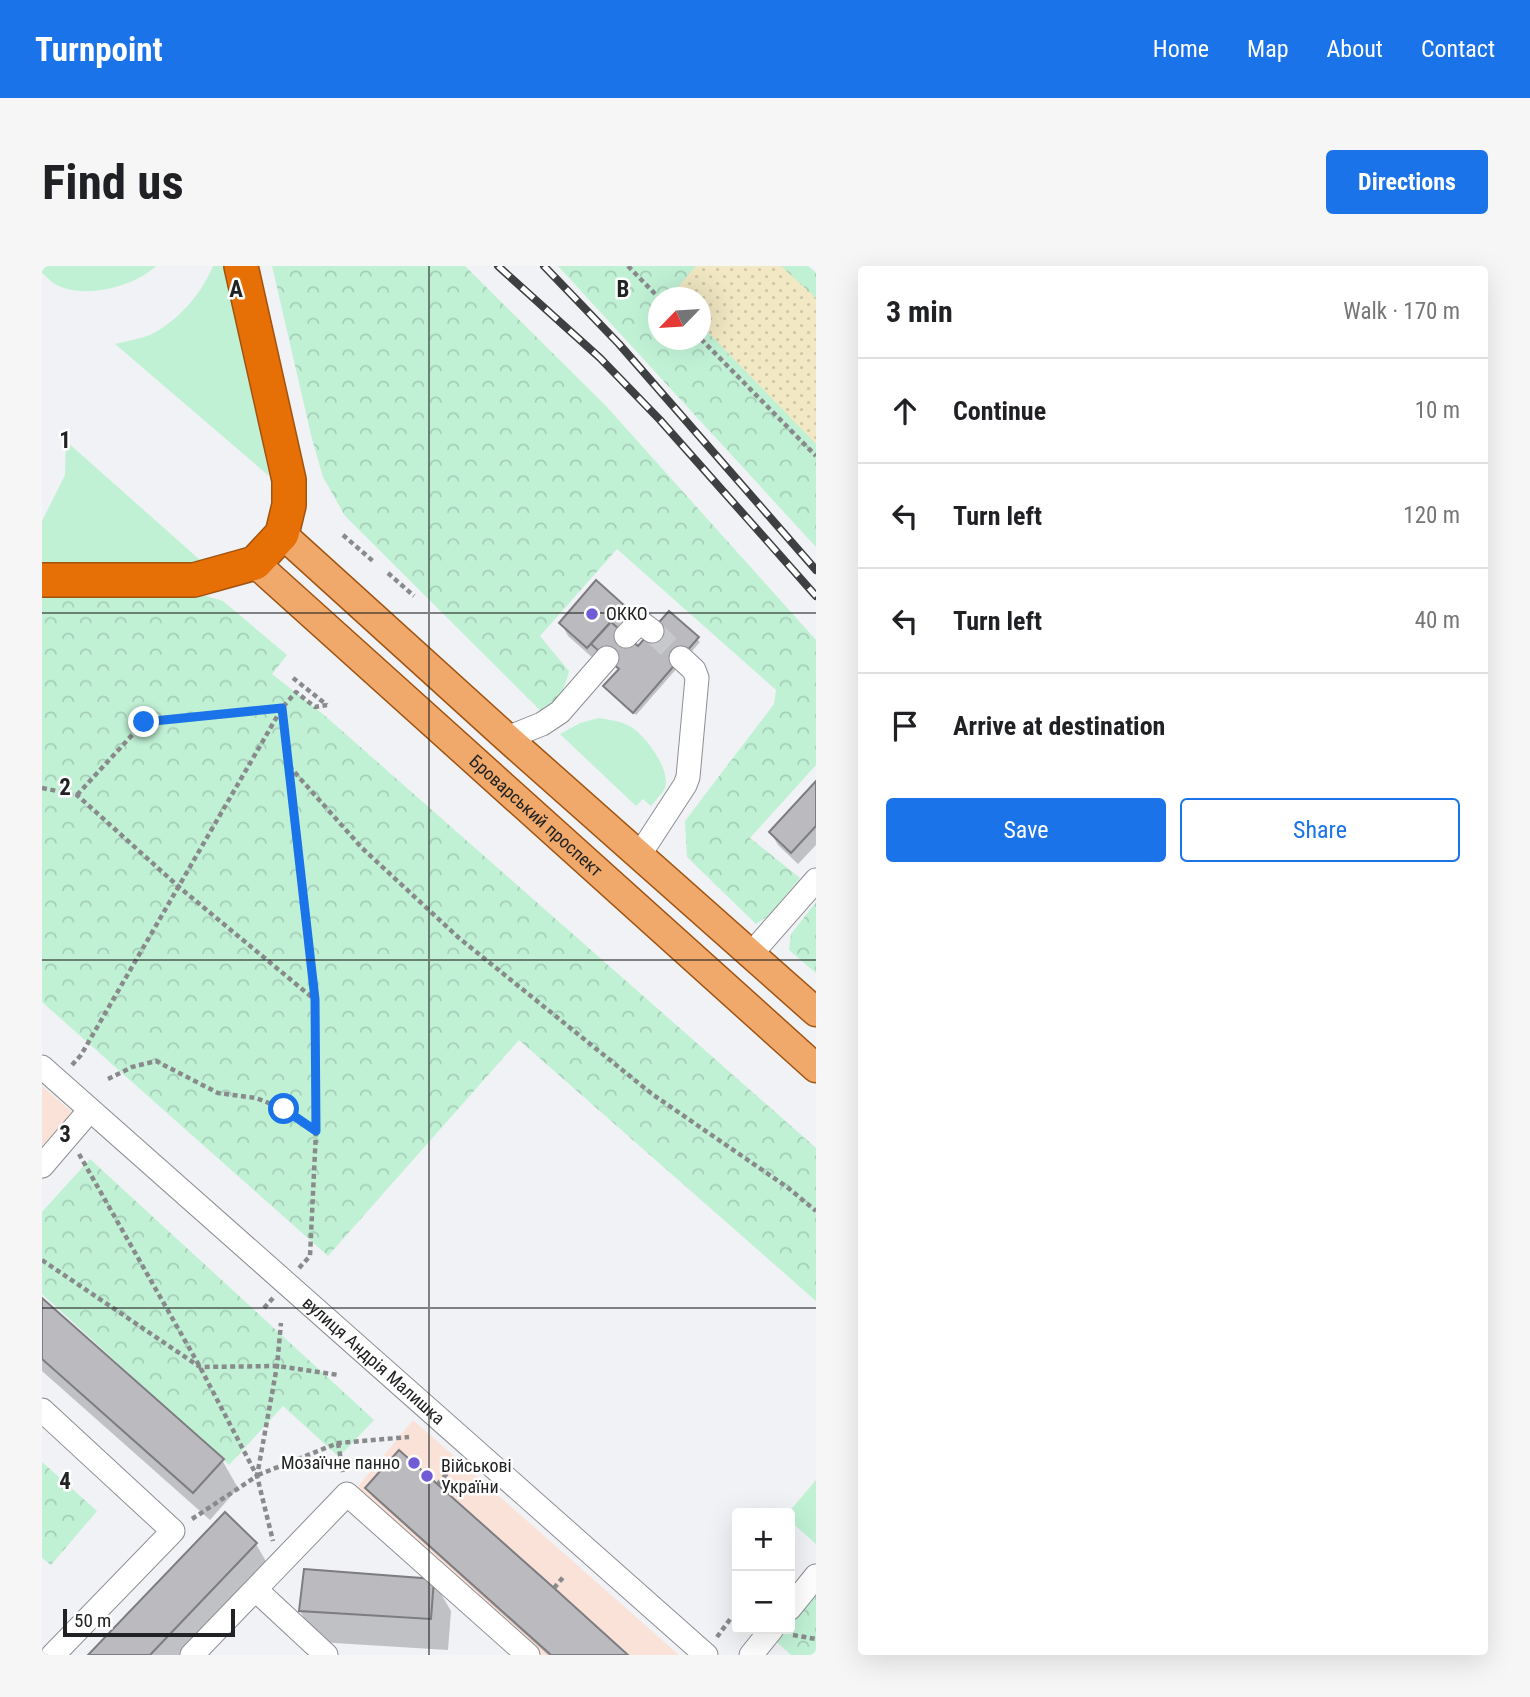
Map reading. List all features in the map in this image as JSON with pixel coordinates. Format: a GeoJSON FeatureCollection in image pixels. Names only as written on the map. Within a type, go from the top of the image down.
{"type":"FeatureCollection","features":[{"type":"Feature","properties":{"kind":"highway"},"geometry":{"type":"LineString","coordinates":[[42,580],[194,580],[255,563],[282,534],[289,505],[289,480],[241,266]]}},
{"type":"Feature","properties":{"kind":"main road"},"geometry":{"type":"LineString","coordinates":[[282,534],[816,1012]]}},
{"type":"Feature","properties":{"kind":"main road","name":"Броварський проспект"},"geometry":{"type":"LineString","coordinates":[[255,563],[816,1068]]}},
{"type":"Feature","properties":{"kind":"street"},"geometry":{"type":"LineString","coordinates":[[626,636],[640,622],[652,631]]}},
{"type":"Feature","properties":{"kind":"street"},"geometry":{"type":"LineString","coordinates":[[507,738],[542,724],[560,712],[607,658]]}},
{"type":"Feature","properties":{"kind":"street"},"geometry":{"type":"LineString","coordinates":[[640,854],[688,777],[697,678],[694,670],[681,658]]}},
{"type":"Feature","properties":{"kind":"street"},"geometry":{"type":"LineString","coordinates":[[751,954],[816,880]]}},
{"type":"Feature","properties":{"kind":"street","name":"вулиця Андрія Малишка"},"geometry":{"type":"LineString","coordinates":[[42,1067],[706,1655]]}},
{"type":"Feature","properties":{"kind":"street"},"geometry":{"type":"LineString","coordinates":[[42,1166],[90,1110]]}},
{"type":"Feature","properties":{"kind":"street"},"geometry":{"type":"LineString","coordinates":[[42,1410],[173,1531],[53,1655]]}},
{"type":"Feature","properties":{"kind":"street"},"geometry":{"type":"LineString","coordinates":[[192,1655],[346,1494],[528,1655]]}},
{"type":"Feature","properties":{"kind":"street"},"geometry":{"type":"LineString","coordinates":[[795,1602],[816,1576]]}},
{"type":"Feature","properties":{"kind":"street"},"geometry":{"type":"LineString","coordinates":[[256,1590],[327,1655]]}},
{"type":"Feature","properties":{"kind":"street"},"geometry":{"type":"LineString","coordinates":[[751,1655],[768,1634]]}},
{"type":"Feature","properties":{"kind":"path"},"geometry":{"type":"LineString","coordinates":[[628,266],[648,287]]}},
{"type":"Feature","properties":{"kind":"path"},"geometry":{"type":"LineString","coordinates":[[711,349],[816,456]]}},
{"type":"Feature","properties":{"kind":"path"},"geometry":{"type":"LineString","coordinates":[[343,535],[374,562]]}},
{"type":"Feature","properties":{"kind":"path"},"geometry":{"type":"LineString","coordinates":[[388,573],[414,596]]}},
{"type":"Feature","properties":{"kind":"path"},"geometry":{"type":"LineString","coordinates":[[81,1055],[282,708],[296,692],[314,707],[327,705],[293,678]]}},
{"type":"Feature","properties":{"kind":"path"},"geometry":{"type":"LineString","coordinates":[[282,708],[315,999],[316,1131],[310,1256]]}},
{"type":"Feature","properties":{"kind":"path"},"geometry":{"type":"LineString","coordinates":[[77,795],[144,722],[282,708]]}},
{"type":"Feature","properties":{"kind":"path"},"geometry":{"type":"LineString","coordinates":[[288,765],[362,848],[459,938],[652,1094],[787,1187],[816,1211]]}},
{"type":"Feature","properties":{"kind":"path"},"geometry":{"type":"LineString","coordinates":[[42,788],[77,795],[179,887],[315,999]]}},
{"type":"Feature","properties":{"kind":"path"},"geometry":{"type":"LineString","coordinates":[[108,1079],[132,1067],[156,1061],[218,1093],[256,1098],[284,1109],[316,1131]]}},
{"type":"Feature","properties":{"kind":"path"},"geometry":{"type":"LineString","coordinates":[[68,1135],[200,1367],[257,1476],[279,1566]]}},
{"type":"Feature","properties":{"kind":"path"},"geometry":{"type":"LineString","coordinates":[[42,1260],[200,1367],[277,1366],[339,1375]]}},
{"type":"Feature","properties":{"kind":"path"},"geometry":{"type":"LineString","coordinates":[[257,1476],[277,1366],[281,1323]]}},
{"type":"Feature","properties":{"kind":"path"},"geometry":{"type":"LineString","coordinates":[[173,1531],[257,1476],[338,1443],[409,1437]]}},
{"type":"Feature","properties":{"kind":"path"},"geometry":{"type":"LineString","coordinates":[[338,1443],[346,1494]]}},
{"type":"Feature","properties":{"kind":"path"},"geometry":{"type":"LineString","coordinates":[[438,1484],[448,1472]]}},
{"type":"Feature","properties":{"kind":"path"},"geometry":{"type":"LineString","coordinates":[[554,1588],[565,1575]]}},
{"type":"Feature","properties":{"kind":"shaded area"},"geometry":{"type":"Polygon","coordinates":[[[42,1086],[89,1127],[42,1181],[42,1086]]]}},
{"type":"Feature","properties":{"kind":"shaded area"},"geometry":{"type":"Polygon","coordinates":[[[413,1420],[679,1655],[537,1655],[355,1490],[413,1420]]]}},
{"type":"Feature","properties":{"kind":"green space"},"geometry":{"type":"Polygon","coordinates":[[[42,266],[156,266],[122,285],[80,291],[53,283],[42,273],[42,266]]]}},
{"type":"Feature","properties":{"kind":"green space"},"geometry":{"type":"Polygon","coordinates":[[[213,266],[226,266],[269,476],[115,344],[148,336],[171,321],[196,296],[213,266]]]}},
{"type":"Feature","properties":{"kind":"green space"},"geometry":{"type":"Polygon","coordinates":[[[272,266],[465,266],[606,406],[816,640],[816,765],[750,838],[800,878],[768,916],[756,924],[687,857],[685,821],[774,704],[776,690],[617,549],[540,636],[569,671],[560,694],[542,712],[345,516],[323,477],[272,266]]]}},
{"type":"Feature","properties":{"kind":"green space"},"geometry":{"type":"Polygon","coordinates":[[[558,266],[808,266],[816,273],[816,547],[558,266]]]}},
{"type":"Feature","properties":{"kind":"green space"},"geometry":{"type":"Polygon","coordinates":[[[66,441],[200,560],[193,569],[42,568],[42,521],[65,475],[66,441]]]}},
{"type":"Feature","properties":{"kind":"green space"},"geometry":{"type":"Polygon","coordinates":[[[199,594],[223,601],[287,655],[272,674],[324,715],[816,1148],[816,1301],[519,1040],[328,1256],[42,1002],[42,595],[199,594]]]}},
{"type":"Feature","properties":{"kind":"green space"},"geometry":{"type":"Polygon","coordinates":[[[599,718],[631,727],[656,754],[666,781],[664,790],[651,806],[643,799],[636,806],[560,734],[580,723],[599,718]]]}},
{"type":"Feature","properties":{"kind":"green space"},"geometry":{"type":"Polygon","coordinates":[[[816,902],[816,973],[789,950],[791,934],[816,902]]]}},
{"type":"Feature","properties":{"kind":"green space"},"geometry":{"type":"Polygon","coordinates":[[[90,1159],[374,1420],[339,1457],[283,1406],[229,1465],[42,1294],[42,1212],[90,1159]]]}},
{"type":"Feature","properties":{"kind":"green space"},"geometry":{"type":"Polygon","coordinates":[[[42,1462],[97,1511],[51,1565],[42,1558],[42,1462]]]}},
{"type":"Feature","properties":{"kind":"green space"},"geometry":{"type":"Polygon","coordinates":[[[816,1480],[816,1544],[795,1525],[795,1508],[792,1508],[816,1480]]]}},
{"type":"Feature","properties":{"kind":"green space"},"geometry":{"type":"Polygon","coordinates":[[[816,1593],[816,1655],[791,1655],[768,1634],[795,1634],[795,1600],[816,1593]]]}},
{"type":"Feature","properties":{"kind":"sand"},"geometry":{"type":"Polygon","coordinates":[[[696,266],[781,266],[816,298],[816,444],[711,335],[711,287],[678,287],[696,266]]]}},
{"type":"Feature","properties":{"kind":"building","name":"ОККО"},"geometry":{"type":"Polygon","coordinates":[[[596,580],[625,606],[587,648],[559,623],[596,580]]]}},
{"type":"Feature","properties":{"kind":"building"},"geometry":{"type":"Polygon","coordinates":[[[669,611],[699,637],[633,713],[603,686],[619,669],[591,644],[611,622],[638,646],[669,611]]]}},
{"type":"Feature","properties":{"kind":"building"},"geometry":{"type":"Polygon","coordinates":[[[816,781],[816,826],[791,853],[769,832],[816,781]]]}},
{"type":"Feature","properties":{"kind":"building"},"geometry":{"type":"Polygon","coordinates":[[[42,1298],[224,1459],[193,1493],[42,1359],[42,1298]]]}},
{"type":"Feature","properties":{"kind":"building"},"geometry":{"type":"Polygon","coordinates":[[[399,1450],[628,1655],[551,1655],[365,1488],[399,1450]]]}},
{"type":"Feature","properties":{"kind":"building"},"geometry":{"type":"Polygon","coordinates":[[[225,1512],[257,1543],[150,1655],[88,1655],[225,1512]]]}},
{"type":"Feature","properties":{"kind":"building"},"geometry":{"type":"Polygon","coordinates":[[[304,1569],[434,1579],[431,1619],[299,1611],[304,1569]]]}},
{"type":"Feature","properties":{"kind":"tunnel"},"geometry":{"type":"LineString","coordinates":[[652,631],[681,658]]}},
{"type":"Feature","properties":{"kind":"railway"},"geometry":{"type":"LineString","coordinates":[[498,266],[600,358],[660,420],[816,596]]}},
{"type":"Feature","properties":{"kind":"railway"},"geometry":{"type":"LineString","coordinates":[[544,266],[619,344],[816,570]]}},
{"type":"Feature","properties":{"kind":"place","name":"ОККО"},"geometry":{"type":"Point","coordinates":[592,614]}},
{"type":"Feature","properties":{"kind":"place","name":"Мозаїчне панно"},"geometry":{"type":"Point","coordinates":[414,1463]}},
{"type":"Feature","properties":{"kind":"place","name":"Військові України"},"geometry":{"type":"Point","coordinates":[427,1476]}},
{"type":"Feature","properties":{"kind":"route"},"geometry":{"type":"LineString","coordinates":[[144,722],[282,708],[315,999],[316,1131],[284,1109]]}}]}
